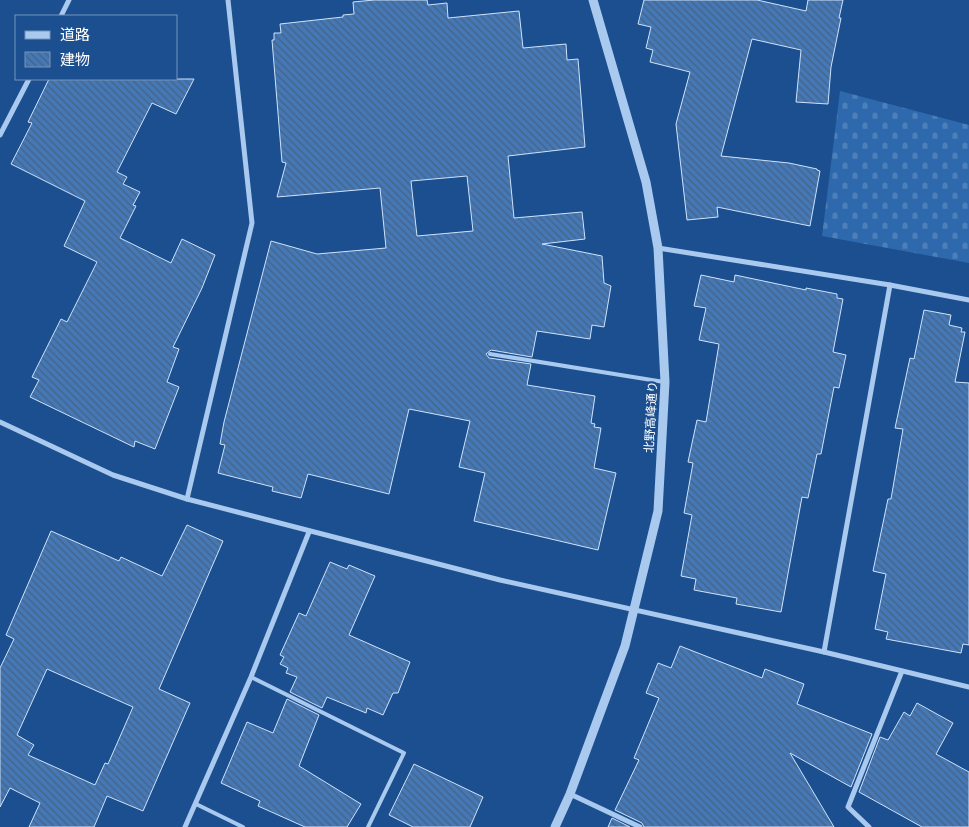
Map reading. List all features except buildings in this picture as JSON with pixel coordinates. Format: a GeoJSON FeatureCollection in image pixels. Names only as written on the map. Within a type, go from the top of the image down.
{"type":"FeatureCollection","features":[{"type":"Feature","properties":{"kind":"street"},"geometry":{"type":"LineString","coordinates":[[61,15],[69,0]]}},
{"type":"Feature","properties":{"kind":"street"},"geometry":{"type":"LineString","coordinates":[[186,499],[252,224],[228,0]]}},
{"type":"Feature","properties":{"kind":"street","name":"北野高峰通り"},"geometry":{"type":"LineString","coordinates":[[555,827],[570,794],[625,646],[658,511],[665,382],[658,248],[646,182],[593,0]]}},
{"type":"Feature","properties":{"kind":"street"},"geometry":{"type":"LineString","coordinates":[[0,136],[3,123],[28,80]]}},
{"type":"Feature","properties":{"kind":"street"},"geometry":{"type":"LineString","coordinates":[[658,248],[890,285],[969,300]]}},
{"type":"Feature","properties":{"kind":"street"},"geometry":{"type":"LineString","coordinates":[[824,652],[890,285]]}},
{"type":"Feature","properties":{"kind":"street"},"geometry":{"type":"LineString","coordinates":[[0,422],[113,475],[186,499],[500,580],[824,652],[969,687]]}},
{"type":"Feature","properties":{"kind":"street"},"geometry":{"type":"LineString","coordinates":[[185,827],[251,676],[309,532]]}},
{"type":"Feature","properties":{"kind":"street"},"geometry":{"type":"LineString","coordinates":[[869,827],[848,806],[902,671]]}},
{"type":"Feature","properties":{"kind":"street"},"geometry":{"type":"LineString","coordinates":[[570,794],[640,827]]}},
{"type":"Feature","properties":{"kind":"lane"},"geometry":{"type":"LineString","coordinates":[[490,354],[665,382]]}},
{"type":"Feature","properties":{"kind":"lane"},"geometry":{"type":"LineString","coordinates":[[251,676],[404,753],[368,827]]}},
{"type":"Feature","properties":{"kind":"lane"},"geometry":{"type":"LineString","coordinates":[[196,804],[243,827]]}},
{"type":"Feature","properties":{"kind":"green space"},"geometry":{"type":"Polygon","coordinates":[[[840,91],[969,125],[969,263],[822,236],[840,91]]]}}]}
